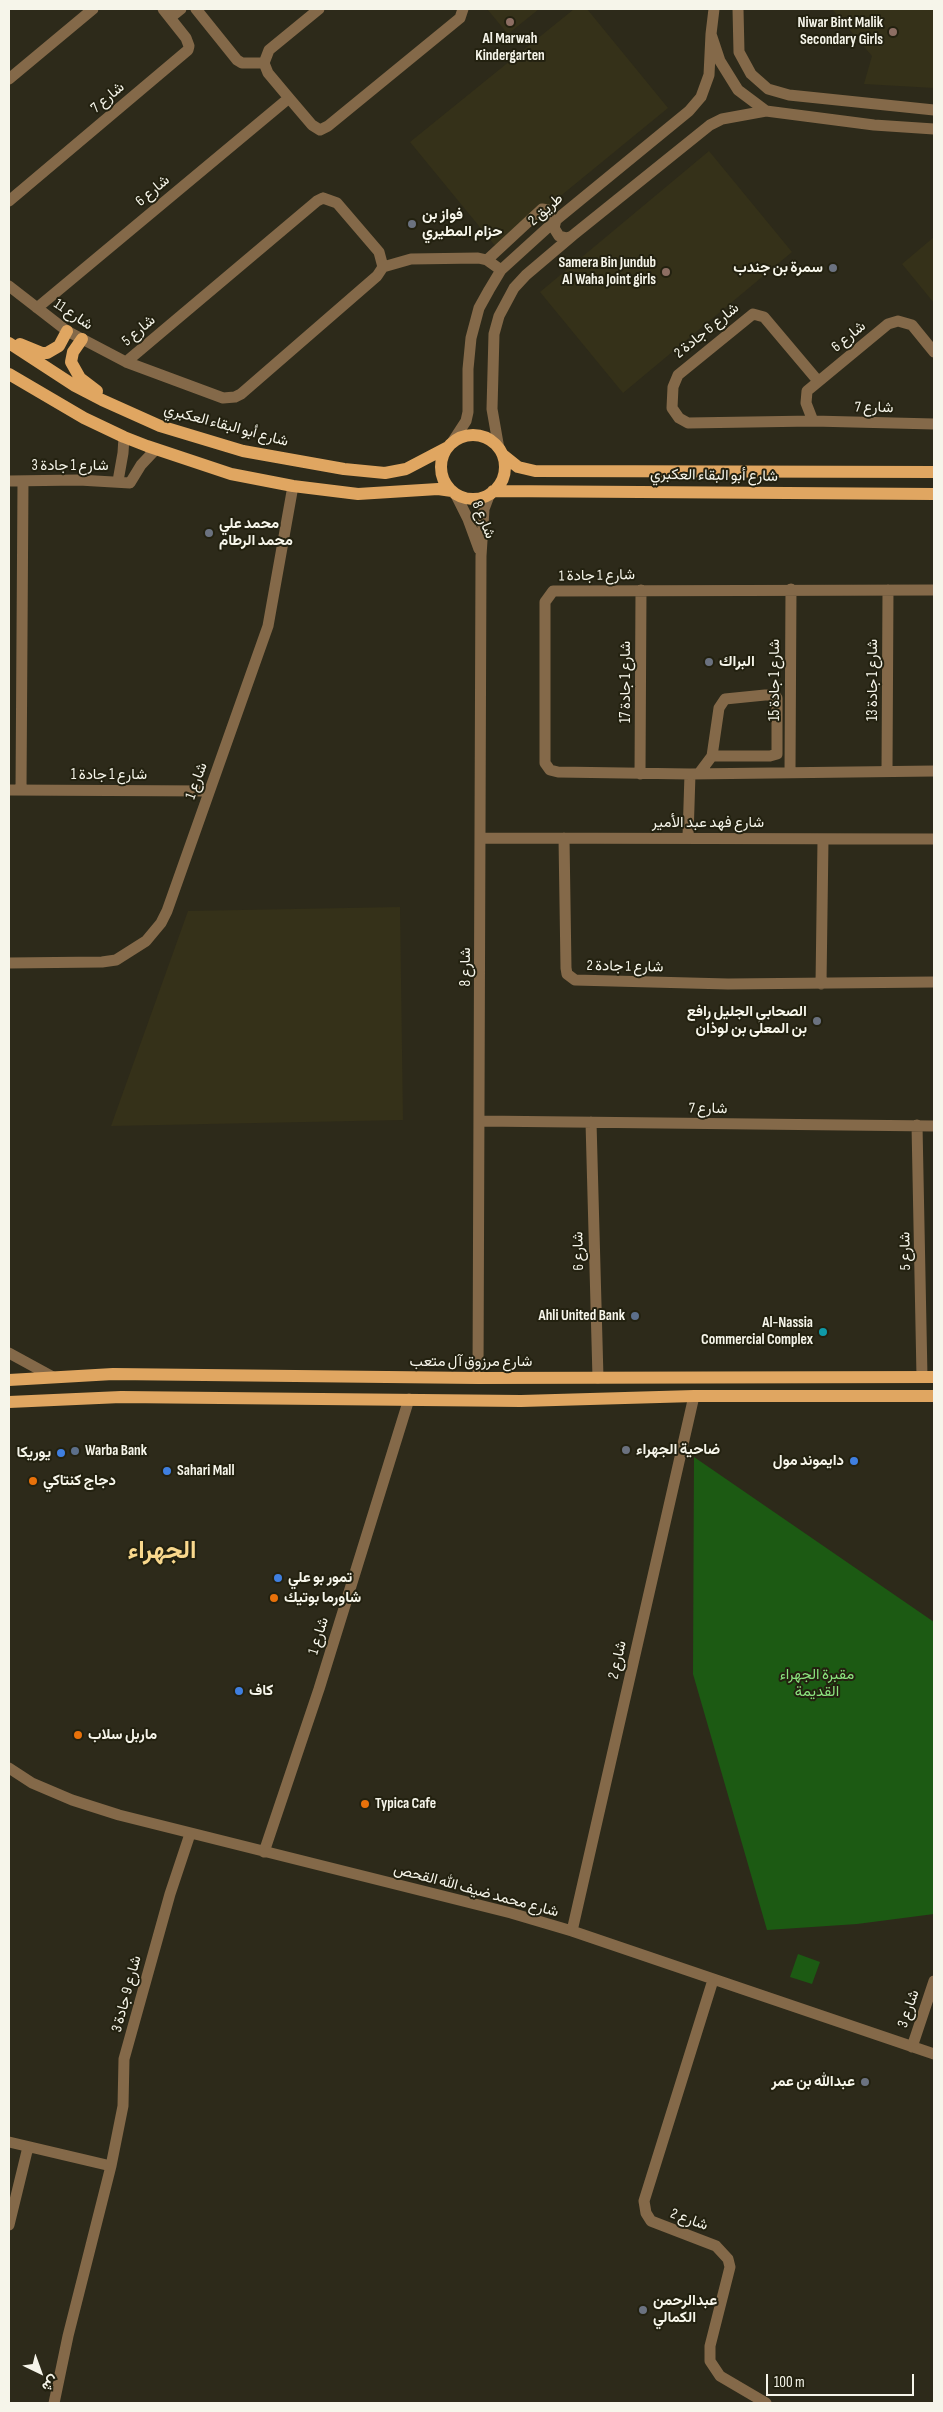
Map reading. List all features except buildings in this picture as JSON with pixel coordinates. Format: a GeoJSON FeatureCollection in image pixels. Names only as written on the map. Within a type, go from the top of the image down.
{"type":"FeatureCollection","features":[{"type":"Feature","properties":{"kind":"main road"},"geometry":{"type":"LineString","coordinates":[[9,342],[42,353],[59,346],[67,331]]}},
{"type":"Feature","properties":{"kind":"main road"},"geometry":{"type":"LineString","coordinates":[[82,340],[73,352],[71,362],[75,372],[80,378],[126,411]]}},
{"type":"Feature","properties":{"kind":"main road","name":"شارع أبو البقاء العكبري"},"geometry":{"type":"LineString","coordinates":[[9,342],[75,386],[126,411],[160,426],[243,450],[344,470],[385,473],[406,469],[450,444]]}},
{"type":"Feature","properties":{"kind":"main road"},"geometry":{"type":"LineString","coordinates":[[9,374],[84,418],[124,437],[231,474],[293,486],[358,494],[438,489],[474,499],[492,492],[502,480],[504,472],[501,452],[488,438],[479,435],[461,437],[450,444],[442,458],[440,468],[442,478],[454,493]]}},
{"type":"Feature","properties":{"kind":"main road","name":"شارع أبو البقاء العكبري"},"geometry":{"type":"LineString","coordinates":[[501,452],[518,467],[535,471],[934,472]]}},
{"type":"Feature","properties":{"kind":"main road"},"geometry":{"type":"LineString","coordinates":[[800,493],[798,485],[803,480],[892,478],[911,473]]}},
{"type":"Feature","properties":{"kind":"main road","name":"شارع أبو البقاء العكبري"},"geometry":{"type":"LineString","coordinates":[[492,492],[934,494]]}},
{"type":"Feature","properties":{"kind":"main road","name":"شارع مرزوق آل متعب"},"geometry":{"type":"LineString","coordinates":[[9,1380],[160,1374],[478,1378],[928,1377]]}},
{"type":"Feature","properties":{"kind":"main road"},"geometry":{"type":"LineString","coordinates":[[791,1396],[796,1389],[792,1377]]}},
{"type":"Feature","properties":{"kind":"main road"},"geometry":{"type":"LineString","coordinates":[[820,1396],[816,1388],[822,1377]]}},
{"type":"Feature","properties":{"kind":"main road"},"geometry":{"type":"LineString","coordinates":[[9,1402],[121,1397],[521,1400],[694,1396],[934,1396]]}},
{"type":"Feature","properties":{"kind":"street"},"geometry":{"type":"LineString","coordinates":[[9,80],[93,9]]}},
{"type":"Feature","properties":{"kind":"street"},"geometry":{"type":"LineString","coordinates":[[167,13],[181,9]]}},
{"type":"Feature","properties":{"kind":"street"},"geometry":{"type":"LineString","coordinates":[[197,9],[237,60],[242,63],[264,63]]}},
{"type":"Feature","properties":{"kind":"street"},"geometry":{"type":"LineString","coordinates":[[319,9],[269,50],[264,63],[268,73],[312,125],[320,130],[460,18],[463,9]]}},
{"type":"Feature","properties":{"kind":"street","name":"طريق 2"},"geometry":{"type":"LineString","coordinates":[[450,444],[466,421],[468,412],[470,338],[479,308],[501,270],[556,220],[689,111],[700,97],[709,75],[714,9]]}},
{"type":"Feature","properties":{"kind":"street"},"geometry":{"type":"LineString","coordinates":[[738,9],[739,52],[746,67],[756,80],[777,93],[934,110]]}},
{"type":"Feature","properties":{"kind":"street","name":"شارع 7"},"geometry":{"type":"LineString","coordinates":[[9,201],[188,50],[189,42],[167,13]]}},
{"type":"Feature","properties":{"kind":"street","name":"طريق 2"},"geometry":{"type":"LineString","coordinates":[[711,34],[715,49],[728,77],[738,90],[766,112]]}},
{"type":"Feature","properties":{"kind":"street","name":"شارع 6"},"geometry":{"type":"LineString","coordinates":[[37,308],[289,98]]}},
{"type":"Feature","properties":{"kind":"street"},"geometry":{"type":"LineString","coordinates":[[826,119],[836,111],[836,107],[829,100]]}},
{"type":"Feature","properties":{"kind":"street"},"geometry":{"type":"LineString","coordinates":[[874,124],[868,117],[869,112],[878,105]]}},
{"type":"Feature","properties":{"kind":"street"},"geometry":{"type":"LineString","coordinates":[[501,452],[492,409],[494,334],[499,316],[514,288],[526,275],[572,236],[710,125],[722,119],[766,112],[934,129]]}},
{"type":"Feature","properties":{"kind":"street"},"geometry":{"type":"LineString","coordinates":[[662,134],[673,135],[677,140],[676,151]]}},
{"type":"Feature","properties":{"kind":"street","name":"شارع 5"},"geometry":{"type":"LineString","coordinates":[[329,199],[337,203],[380,252],[383,266],[377,276],[235,397],[223,398],[126,362],[317,200],[329,199]]}},
{"type":"Feature","properties":{"kind":"street"},"geometry":{"type":"LineString","coordinates":[[487,260],[539,210],[548,210],[556,220],[554,228],[559,236],[567,238],[572,236]]}},
{"type":"Feature","properties":{"kind":"street"},"geometry":{"type":"LineString","coordinates":[[383,266],[411,259],[478,258],[487,260],[501,270]]}},
{"type":"Feature","properties":{"kind":"street","name":"شارع 11"},"geometry":{"type":"LineString","coordinates":[[9,286],[67,331],[126,362]]}},
{"type":"Feature","properties":{"kind":"street","name":"شارع 6 جادة 2"},"geometry":{"type":"LineString","coordinates":[[813,421],[688,423],[675,414],[671,397],[674,382],[684,368],[753,314],[764,317],[818,381]]}},
{"type":"Feature","properties":{"kind":"street","name":"شارع 6"},"geometry":{"type":"LineString","coordinates":[[813,421],[805,396],[807,391],[894,322],[905,322],[912,325],[934,352]]}},
{"type":"Feature","properties":{"kind":"street","name":"شارع 7"},"geometry":{"type":"LineString","coordinates":[[813,421],[934,424]]}},
{"type":"Feature","properties":{"kind":"street","name":"شارع 1 جادة 3"},"geometry":{"type":"LineString","coordinates":[[118,481],[124,437]]}},
{"type":"Feature","properties":{"kind":"street","name":"شارع 1 جادة 3"},"geometry":{"type":"LineString","coordinates":[[9,481],[130,482],[156,449]]}},
{"type":"Feature","properties":{"kind":"street","name":"شارع 1 جادة 3"},"geometry":{"type":"LineString","coordinates":[[21,790],[23,481]]}},
{"type":"Feature","properties":{"kind":"street","name":"شارع 1"},"geometry":{"type":"LineString","coordinates":[[9,963],[102,962],[126,956],[146,941],[167,911],[268,626],[293,486]]}},
{"type":"Feature","properties":{"kind":"street","name":"شارع 8"},"geometry":{"type":"LineString","coordinates":[[478,1378],[481,556],[484,509],[492,492]]}},
{"type":"Feature","properties":{"kind":"street","name":"شارع 8"},"geometry":{"type":"LineString","coordinates":[[454,493],[468,519],[481,556]]}},
{"type":"Feature","properties":{"kind":"street","name":"شارع 1 جادة 1"},"geometry":{"type":"LineString","coordinates":[[934,590],[558,590],[549,593],[545,602],[545,763],[547,767],[558,772],[640,774],[934,771]]}},
{"type":"Feature","properties":{"kind":"street","name":"شارع 1 جادة 17"},"geometry":{"type":"LineString","coordinates":[[640,774],[641,590]]}},
{"type":"Feature","properties":{"kind":"street","name":"شارع 1 جادة 15"},"geometry":{"type":"LineString","coordinates":[[790,771],[791,590]]}},
{"type":"Feature","properties":{"kind":"street","name":"شارع 1 جادة 13"},"geometry":{"type":"LineString","coordinates":[[887,770],[888,590]]}},
{"type":"Feature","properties":{"kind":"street"},"geometry":{"type":"LineString","coordinates":[[688,838],[695,773],[712,756],[719,708],[725,699],[774,695],[777,698],[776,754],[770,756],[712,756]]}},
{"type":"Feature","properties":{"kind":"street","name":"شارع 1 جادة 1"},"geometry":{"type":"LineString","coordinates":[[9,790],[209,791]]}},
{"type":"Feature","properties":{"kind":"street","name":"شارع فهد عبد الأمير"},"geometry":{"type":"LineString","coordinates":[[481,838],[934,840]]}},
{"type":"Feature","properties":{"kind":"street","name":"شارع 1 جادة 2"},"geometry":{"type":"LineString","coordinates":[[564,838],[566,968],[570,978],[575,980],[820,984],[934,982]]}},
{"type":"Feature","properties":{"kind":"street"},"geometry":{"type":"LineString","coordinates":[[820,984],[823,840]]}},
{"type":"Feature","properties":{"kind":"street","name":"شارع 7"},"geometry":{"type":"LineString","coordinates":[[480,1121],[934,1126]]}},
{"type":"Feature","properties":{"kind":"street","name":"شارع 6"},"geometry":{"type":"LineString","coordinates":[[591,1122],[598,1378]]}},
{"type":"Feature","properties":{"kind":"street","name":"شارع 5"},"geometry":{"type":"LineString","coordinates":[[917,1126],[928,1377]]}},
{"type":"Feature","properties":{"kind":"street"},"geometry":{"type":"LineString","coordinates":[[9,1353],[53,1377]]}},
{"type":"Feature","properties":{"kind":"street","name":"شارع 2"},"geometry":{"type":"LineString","coordinates":[[572,1932],[694,1396]]}},
{"type":"Feature","properties":{"kind":"street","name":"شارع 1"},"geometry":{"type":"LineString","coordinates":[[264,1852],[319,1689],[409,1399]]}},
{"type":"Feature","properties":{"kind":"street","name":"شارع محمد ضيف الله القحص"},"geometry":{"type":"LineString","coordinates":[[9,1768],[32,1783],[72,1800],[190,1834],[511,1913],[934,2054]]}},
{"type":"Feature","properties":{"kind":"street","name":"شارع 9 جادة 3"},"geometry":{"type":"LineString","coordinates":[[57,2402],[68,2336],[111,2166],[123,2106],[124,2060],[170,1894],[190,1834]]}},
{"type":"Feature","properties":{"kind":"street","name":"شارع 2"},"geometry":{"type":"LineString","coordinates":[[713,1980],[644,2201],[646,2214],[651,2221],[716,2246],[728,2259],[730,2267],[710,2346],[710,2361],[720,2376],[766,2403]]}},
{"type":"Feature","properties":{"kind":"street","name":"شارع 3"},"geometry":{"type":"LineString","coordinates":[[912,2047],[934,1981]]}},
{"type":"Feature","properties":{"kind":"street"},"geometry":{"type":"LineString","coordinates":[[9,2142],[111,2166]]}},
{"type":"Feature","properties":{"kind":"street"},"geometry":{"type":"LineString","coordinates":[[9,2225],[28,2147]]}},
{"type":"Feature","properties":{"kind":"shaded area","name":"Al Marwah Kindergarten"},"geometry":{"type":"Polygon","coordinates":[[[487,9],[539,9],[508,34],[487,9]]]}},
{"type":"Feature","properties":{"kind":"shaded area"},"geometry":{"type":"Polygon","coordinates":[[[574,9],[587,9],[668,108],[497,248],[410,142],[574,9]]]}},
{"type":"Feature","properties":{"kind":"shaded area","name":"Niwar Bint Malik Secondary Girls"},"geometry":{"type":"Polygon","coordinates":[[[832,9],[934,9],[934,88],[864,84],[872,56],[832,9]]]}},
{"type":"Feature","properties":{"kind":"shaded area","name":"Samera Bin Jundub Al Waha Joint girls"},"geometry":{"type":"Polygon","coordinates":[[[709,151],[792,252],[623,393],[540,292],[709,151]]]}},
{"type":"Feature","properties":{"kind":"shaded area"},"geometry":{"type":"Polygon","coordinates":[[[934,237],[934,303],[902,264],[934,237]]]}},
{"type":"Feature","properties":{"kind":"shaded area"},"geometry":{"type":"Polygon","coordinates":[[[400,907],[403,1120],[111,1126],[188,911],[400,907]]]}},
{"type":"Feature","properties":{"kind":"green space","name":"مقبرة الجهراء القديمة"},"geometry":{"type":"Polygon","coordinates":[[[694,1457],[934,1622],[934,1914],[857,1924],[767,1930],[693,1674],[694,1457]]]}},
{"type":"Feature","properties":{"kind":"green space"},"geometry":{"type":"Polygon","coordinates":[[[798,1954],[820,1962],[812,1984],[790,1977],[798,1954]]]}},
{"type":"Feature","properties":{"kind":"place","name":"Al Marwah Kindergarten"},"geometry":{"type":"Point","coordinates":[510,22]}},
{"type":"Feature","properties":{"kind":"place","name":"Niwar Bint Malik Secondary Girls"},"geometry":{"type":"Point","coordinates":[893,32]}},
{"type":"Feature","properties":{"kind":"place","name":"فواز بن حزام المطيري"},"geometry":{"type":"Point","coordinates":[412,224]}},
{"type":"Feature","properties":{"kind":"place","name":"سمرة بن جندب"},"geometry":{"type":"Point","coordinates":[833,268]}},
{"type":"Feature","properties":{"kind":"place","name":"Samera Bin Jundub Al Waha Joint girls"},"geometry":{"type":"Point","coordinates":[666,272]}},
{"type":"Feature","properties":{"kind":"place","name":"محمد علي محمد الرطام"},"geometry":{"type":"Point","coordinates":[209,533]}},
{"type":"Feature","properties":{"kind":"place","name":"البراك"},"geometry":{"type":"Point","coordinates":[709,662]}},
{"type":"Feature","properties":{"kind":"place","name":"الصحابي الجليل رافع بن المعلى بن لوذان"},"geometry":{"type":"Point","coordinates":[817,1021]}},
{"type":"Feature","properties":{"kind":"place","name":"Ahli United Bank"},"geometry":{"type":"Point","coordinates":[635,1316]}},
{"type":"Feature","properties":{"kind":"place","name":"Al-Nassia Commercial Complex"},"geometry":{"type":"Point","coordinates":[823,1332]}},
{"type":"Feature","properties":{"kind":"place","name":"ضاحية الجهراء"},"geometry":{"type":"Point","coordinates":[626,1450]}},
{"type":"Feature","properties":{"kind":"place","name":"Warba Bank"},"geometry":{"type":"Point","coordinates":[75,1451]}},
{"type":"Feature","properties":{"kind":"place","name":"يوريكا"},"geometry":{"type":"Point","coordinates":[61,1453]}},
{"type":"Feature","properties":{"kind":"place","name":"دايموند مول"},"geometry":{"type":"Point","coordinates":[854,1461]}},
{"type":"Feature","properties":{"kind":"place","name":"Sahari Mall"},"geometry":{"type":"Point","coordinates":[167,1471]}},
{"type":"Feature","properties":{"kind":"place","name":"دجاج كنتاكي"},"geometry":{"type":"Point","coordinates":[33,1481]}},
{"type":"Feature","properties":{"kind":"place","name":"تمور بو علي"},"geometry":{"type":"Point","coordinates":[278,1578]}},
{"type":"Feature","properties":{"kind":"place","name":"شاورما بوتيك"},"geometry":{"type":"Point","coordinates":[274,1598]}},
{"type":"Feature","properties":{"kind":"place","name":"كاف"},"geometry":{"type":"Point","coordinates":[239,1691]}},
{"type":"Feature","properties":{"kind":"place","name":"ماربل سلاب"},"geometry":{"type":"Point","coordinates":[78,1735]}},
{"type":"Feature","properties":{"kind":"place","name":"Typica Cafe"},"geometry":{"type":"Point","coordinates":[365,1804]}},
{"type":"Feature","properties":{"kind":"place","name":"عبدالله بن عمر"},"geometry":{"type":"Point","coordinates":[865,2082]}},
{"type":"Feature","properties":{"kind":"place","name":"عبدالرحمن الكمالي"},"geometry":{"type":"Point","coordinates":[643,2310]}},
{"type":"Feature","properties":{"kind":"district","name":"الجهراء"},"geometry":{"type":"Point","coordinates":[162,1552]}}]}
